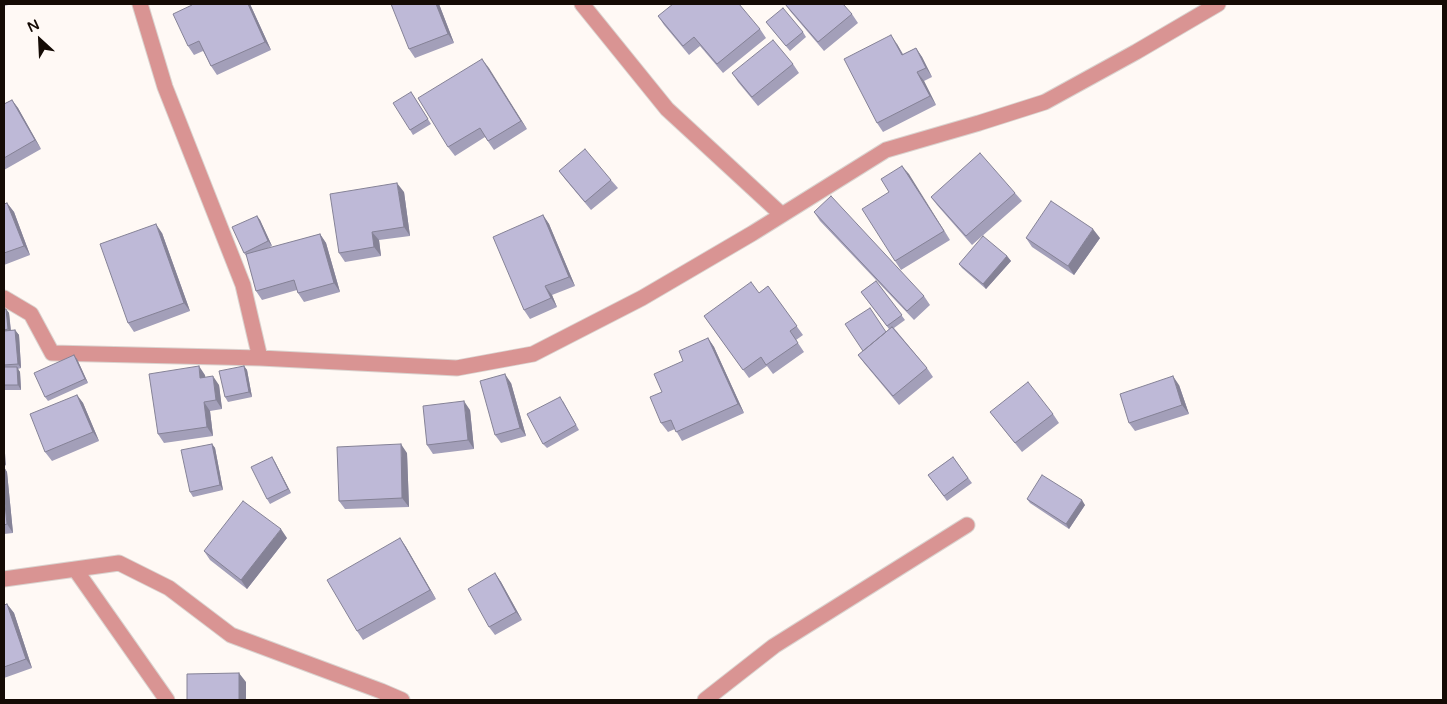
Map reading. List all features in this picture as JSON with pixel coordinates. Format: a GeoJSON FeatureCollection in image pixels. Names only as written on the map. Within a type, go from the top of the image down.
{"type":"FeatureCollection","features":[{"type":"Feature","properties":{"kind":"street"},"geometry":{"type":"LineString","coordinates":[[140,4],[165,87],[243,285],[260,358]]}},
{"type":"Feature","properties":{"kind":"street"},"geometry":{"type":"LineString","coordinates":[[582,4],[667,109],[782,214]]}},
{"type":"Feature","properties":{"kind":"street"},"geometry":{"type":"LineString","coordinates":[[4,298],[31,314],[52,353],[260,358],[457,368],[533,354],[642,298],[886,150],[1045,102],[1218,4]]}},
{"type":"Feature","properties":{"kind":"street"},"geometry":{"type":"LineString","coordinates":[[705,700],[774,646],[967,525]]}},
{"type":"Feature","properties":{"kind":"street"},"geometry":{"type":"LineString","coordinates":[[4,579],[119,563],[169,588],[231,635],[402,700]]}},
{"type":"Feature","properties":{"kind":"street"},"geometry":{"type":"LineString","coordinates":[[75,569],[167,700]]}},
{"type":"Feature","properties":{"kind":"building"},"geometry":{"type":"Polygon","coordinates":[[[191,4],[248,4],[265,42],[211,66],[199,41],[188,46],[173,14],[191,4]]]}},
{"type":"Feature","properties":{"kind":"building"},"geometry":{"type":"Polygon","coordinates":[[[391,4],[436,4],[448,34],[409,49],[391,4]]]}},
{"type":"Feature","properties":{"kind":"building"},"geometry":{"type":"Polygon","coordinates":[[[673,4],[739,4],[760,29],[717,64],[694,37],[683,46],[658,16],[673,4]]]}},
{"type":"Feature","properties":{"kind":"building"},"geometry":{"type":"Polygon","coordinates":[[[785,4],[843,4],[852,14],[818,42],[785,4]]]}},
{"type":"Feature","properties":{"kind":"building"},"geometry":{"type":"Polygon","coordinates":[[[783,8],[803,32],[786,46],[766,22],[783,8]]]}},
{"type":"Feature","properties":{"kind":"building"},"geometry":{"type":"Polygon","coordinates":[[[891,35],[902,55],[916,48],[926,68],[917,72],[930,96],[877,123],[844,59],[891,35]]]}},
{"type":"Feature","properties":{"kind":"building"},"geometry":{"type":"Polygon","coordinates":[[[773,40],[793,64],[752,97],[732,73],[773,40]]]}},
{"type":"Feature","properties":{"kind":"building"},"geometry":{"type":"Polygon","coordinates":[[[482,59],[521,121],[488,141],[480,128],[448,147],[418,98],[482,59]]]}},
{"type":"Feature","properties":{"kind":"building"},"geometry":{"type":"Polygon","coordinates":[[[411,92],[428,119],[410,130],[393,103],[411,92]]]}},
{"type":"Feature","properties":{"kind":"building"},"geometry":{"type":"Polygon","coordinates":[[[12,100],[35,140],[4,158],[4,104],[12,100]]]}},
{"type":"Feature","properties":{"kind":"building"},"geometry":{"type":"Polygon","coordinates":[[[585,149],[611,180],[585,202],[559,171],[585,149]]]}},
{"type":"Feature","properties":{"kind":"building"},"geometry":{"type":"Polygon","coordinates":[[[980,153],[1015,193],[966,236],[931,197],[980,153]]]}},
{"type":"Feature","properties":{"kind":"building"},"geometry":{"type":"Polygon","coordinates":[[[902,166],[944,231],[895,261],[862,209],[889,192],[881,179],[902,166]]]}},
{"type":"Feature","properties":{"kind":"building"},"geometry":{"type":"Polygon","coordinates":[[[397,183],[404,227],[372,232],[374,247],[339,253],[330,194],[397,183]]]}},
{"type":"Feature","properties":{"kind":"building"},"geometry":{"type":"Polygon","coordinates":[[[831,196],[924,296],[907,311],[814,212],[831,196]]]}},
{"type":"Feature","properties":{"kind":"building"},"geometry":{"type":"Polygon","coordinates":[[[1051,201],[1093,229],[1068,266],[1026,238],[1051,201]]]}},
{"type":"Feature","properties":{"kind":"building"},"geometry":{"type":"Polygon","coordinates":[[[7,203],[24,246],[4,253],[4,204],[7,203]]]}},
{"type":"Feature","properties":{"kind":"building"},"geometry":{"type":"Polygon","coordinates":[[[543,215],[569,277],[545,286],[551,298],[524,310],[493,237],[543,215]]]}},
{"type":"Feature","properties":{"kind":"building"},"geometry":{"type":"Polygon","coordinates":[[[257,216],[268,241],[244,253],[232,227],[257,216]]]}},
{"type":"Feature","properties":{"kind":"building"},"geometry":{"type":"Polygon","coordinates":[[[156,224],[184,303],[128,323],[100,244],[156,224]]]}},
{"type":"Feature","properties":{"kind":"building"},"geometry":{"type":"Polygon","coordinates":[[[320,234],[334,283],[298,293],[294,280],[256,291],[246,254],[320,234]]]}},
{"type":"Feature","properties":{"kind":"building"},"geometry":{"type":"Polygon","coordinates":[[[983,236],[1007,256],[983,284],[959,264],[983,236]]]}},
{"type":"Feature","properties":{"kind":"building"},"geometry":{"type":"Polygon","coordinates":[[[876,281],[902,315],[887,326],[861,292],[876,281]]]}},
{"type":"Feature","properties":{"kind":"building"},"geometry":{"type":"Polygon","coordinates":[[[751,282],[759,293],[768,286],[797,326],[790,331],[798,343],[766,365],[761,357],[743,370],[704,316],[751,282]]]}},
{"type":"Feature","properties":{"kind":"building"},"geometry":{"type":"Polygon","coordinates":[[[870,308],[886,332],[863,351],[845,324],[870,308]]]}},
{"type":"Feature","properties":{"kind":"building"},"geometry":{"type":"Polygon","coordinates":[[[4,309],[6,309],[8,329],[4,330],[4,309]]]}},
{"type":"Feature","properties":{"kind":"building"},"geometry":{"type":"Polygon","coordinates":[[[892,327],[927,368],[893,396],[858,355],[892,327]]]}},
{"type":"Feature","properties":{"kind":"building"},"geometry":{"type":"Polygon","coordinates":[[[15,330],[18,364],[4,365],[4,331],[15,330]]]}},
{"type":"Feature","properties":{"kind":"building"},"geometry":{"type":"Polygon","coordinates":[[[708,338],[738,404],[676,432],[671,420],[661,423],[650,397],[662,392],[654,374],[683,361],[679,351],[708,338]]]}},
{"type":"Feature","properties":{"kind":"building"},"geometry":{"type":"Polygon","coordinates":[[[74,355],[85,379],[45,397],[34,373],[74,355]]]}},
{"type":"Feature","properties":{"kind":"building"},"geometry":{"type":"Polygon","coordinates":[[[199,366],[200,378],[213,376],[216,400],[204,402],[207,427],[158,434],[149,374],[199,366]]]}},
{"type":"Feature","properties":{"kind":"building"},"geometry":{"type":"Polygon","coordinates":[[[244,366],[249,392],[225,397],[219,371],[244,366]]]}},
{"type":"Feature","properties":{"kind":"building"},"geometry":{"type":"Polygon","coordinates":[[[4,367],[17,367],[18,385],[4,385],[4,367]]]}},
{"type":"Feature","properties":{"kind":"building"},"geometry":{"type":"Polygon","coordinates":[[[505,374],[520,428],[495,435],[480,381],[505,374]]]}},
{"type":"Feature","properties":{"kind":"building"},"geometry":{"type":"Polygon","coordinates":[[[1173,376],[1182,405],[1129,423],[1120,394],[1173,376]]]}},
{"type":"Feature","properties":{"kind":"building"},"geometry":{"type":"Polygon","coordinates":[[[1028,382],[1053,414],[1015,443],[990,412],[1028,382]]]}},
{"type":"Feature","properties":{"kind":"building"},"geometry":{"type":"Polygon","coordinates":[[[77,395],[93,432],[45,452],[30,414],[77,395]]]}},
{"type":"Feature","properties":{"kind":"building"},"geometry":{"type":"Polygon","coordinates":[[[560,397],[576,425],[543,444],[527,414],[560,397]]]}},
{"type":"Feature","properties":{"kind":"building"},"geometry":{"type":"Polygon","coordinates":[[[464,401],[468,440],[427,445],[423,406],[464,401]]]}},
{"type":"Feature","properties":{"kind":"building"},"geometry":{"type":"Polygon","coordinates":[[[212,444],[220,485],[190,492],[181,450],[212,444]]]}},
{"type":"Feature","properties":{"kind":"building"},"geometry":{"type":"Polygon","coordinates":[[[401,444],[402,498],[339,501],[337,447],[401,444]]]}},
{"type":"Feature","properties":{"kind":"building"},"geometry":{"type":"Polygon","coordinates":[[[272,457],[288,489],[267,499],[251,467],[272,457]]]}},
{"type":"Feature","properties":{"kind":"building"},"geometry":{"type":"Polygon","coordinates":[[[953,457],[968,478],[944,496],[928,475],[953,457]]]}},
{"type":"Feature","properties":{"kind":"building"},"geometry":{"type":"Polygon","coordinates":[[[1042,475],[1082,500],[1066,524],[1027,499],[1042,475]]]}},
{"type":"Feature","properties":{"kind":"building"},"geometry":{"type":"Polygon","coordinates":[[[4,494],[7,524],[4,525],[4,494]]]}},
{"type":"Feature","properties":{"kind":"building"},"geometry":{"type":"Polygon","coordinates":[[[243,501],[281,529],[241,580],[204,551],[243,501]]]}},
{"type":"Feature","properties":{"kind":"building"},"geometry":{"type":"Polygon","coordinates":[[[400,538],[430,590],[357,631],[327,580],[400,538]]]}},
{"type":"Feature","properties":{"kind":"building"},"geometry":{"type":"Polygon","coordinates":[[[495,573],[516,612],[489,627],[468,589],[495,573]]]}},
{"type":"Feature","properties":{"kind":"building"},"geometry":{"type":"Polygon","coordinates":[[[7,604],[26,659],[4,667],[4,605],[7,604]]]}},
{"type":"Feature","properties":{"kind":"building"},"geometry":{"type":"Polygon","coordinates":[[[239,673],[239,700],[187,700],[187,674],[239,673]]]}}]}
